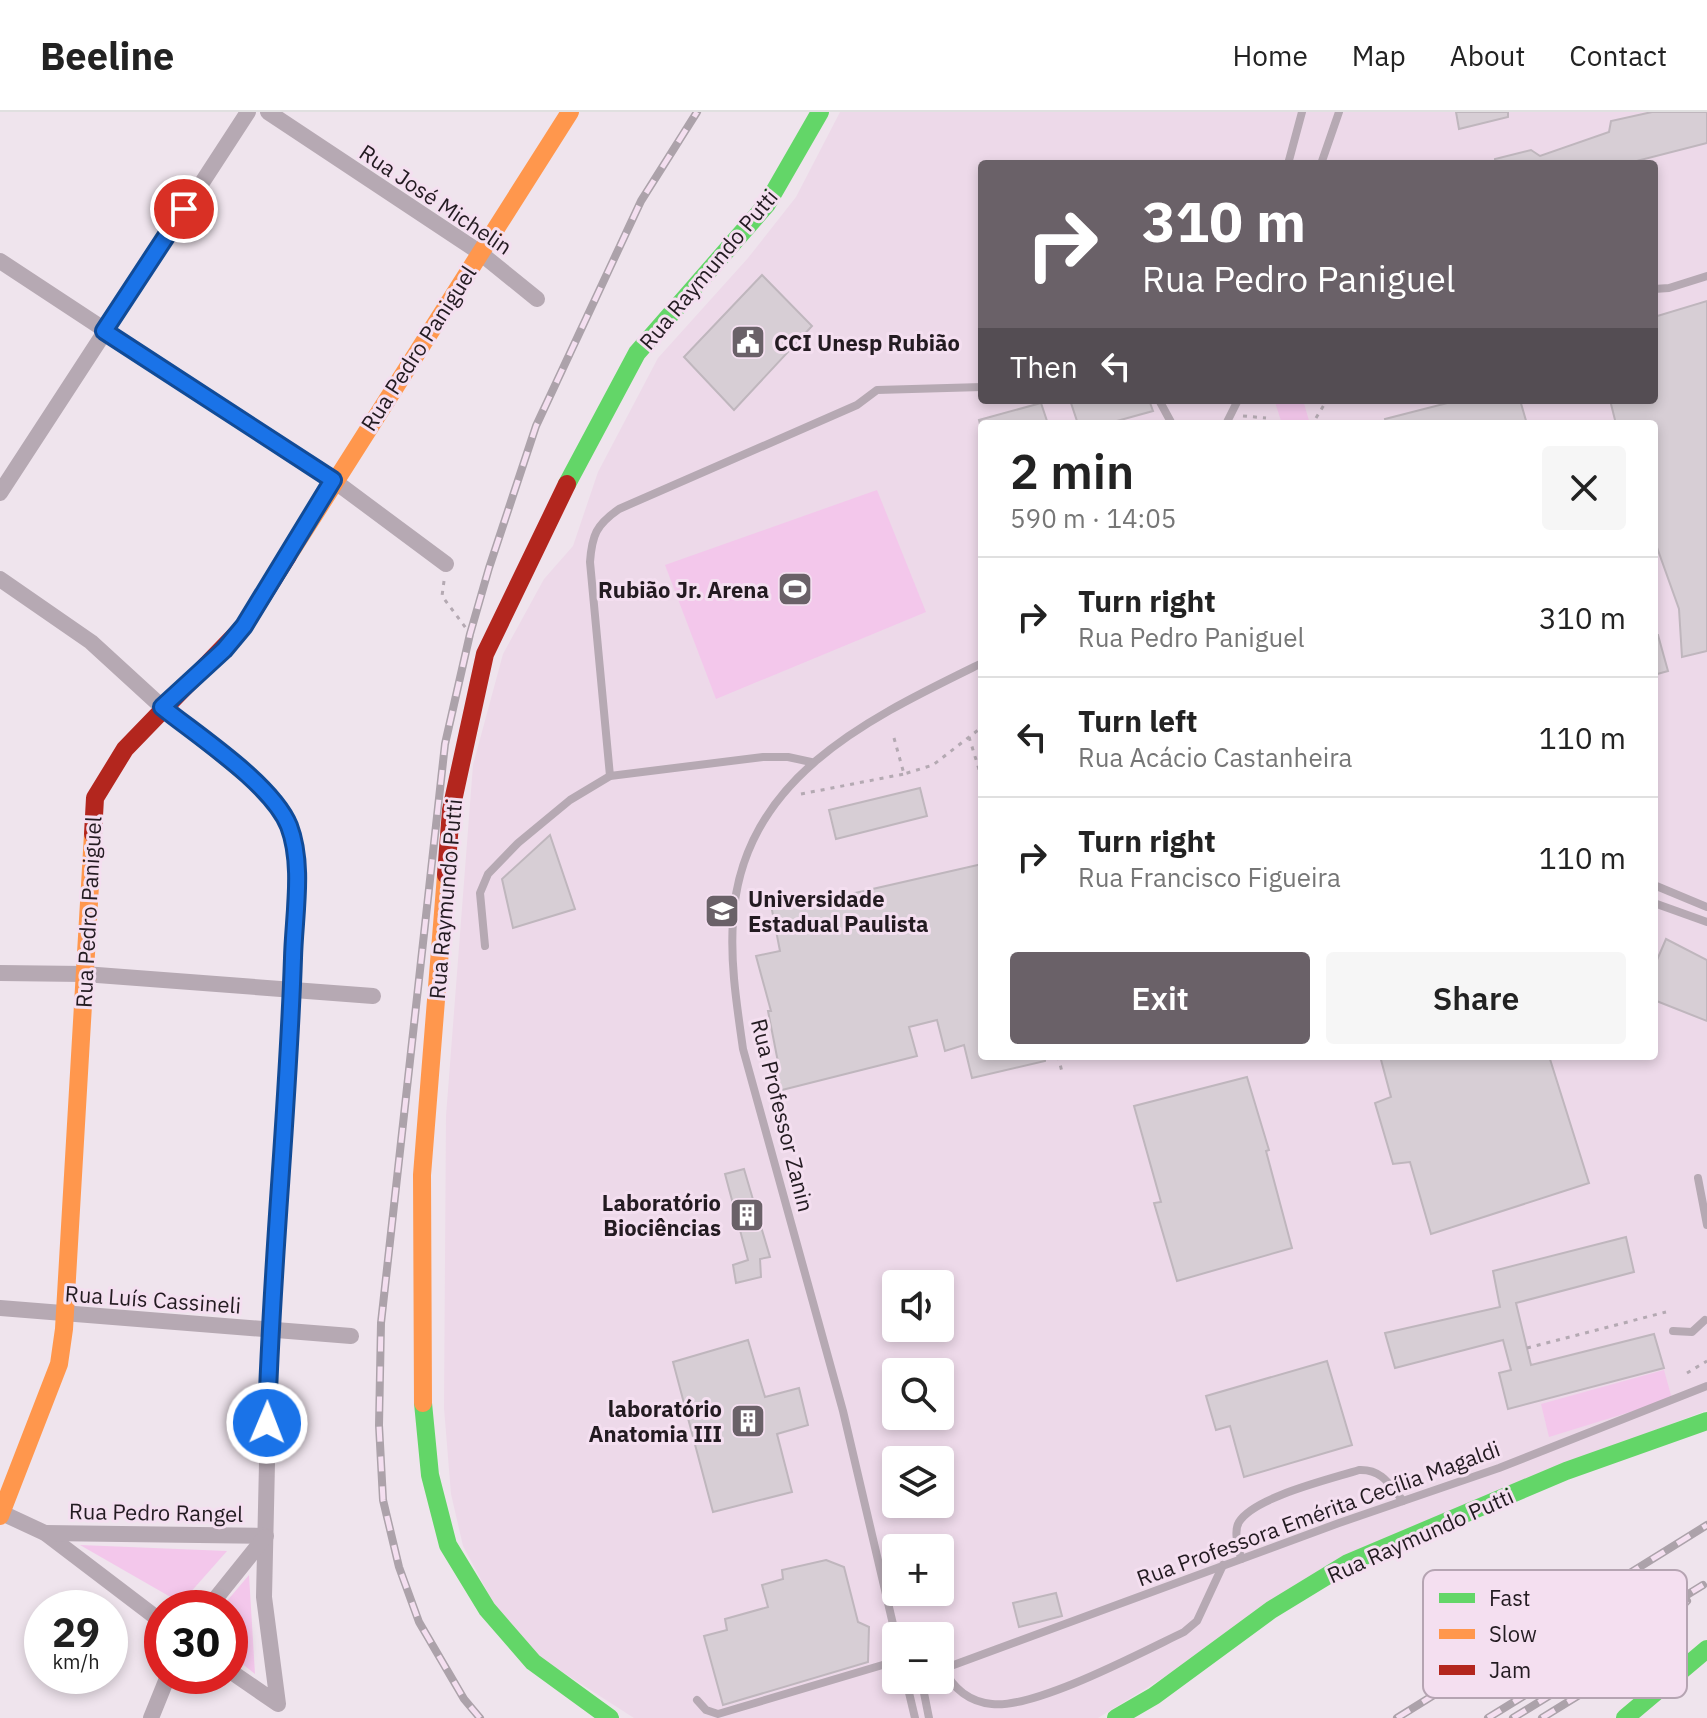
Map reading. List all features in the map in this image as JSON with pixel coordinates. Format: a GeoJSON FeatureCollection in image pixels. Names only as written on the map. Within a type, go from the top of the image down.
{"type":"FeatureCollection","features":[{"type":"Feature","properties":{"kind":"street"},"geometry":{"type":"LineString","coordinates":[[0,493],[248,112]]}},
{"type":"Feature","properties":{"kind":"street","name":"Rua José Michelin"},"geometry":{"type":"LineString","coordinates":[[268,112],[479,252],[537,299]]}},
{"type":"Feature","properties":{"kind":"street","name":"Rua Pedro Paniguel"},"geometry":{"type":"LineString","coordinates":[[1,1514],[59,1364],[65,1315],[95,798],[107,771],[162,707],[224,650],[244,626],[333,480],[570,112]]}},
{"type":"Feature","properties":{"kind":"street","name":"Rua Raymundo Putti"},"geometry":{"type":"LineString","coordinates":[[610,1718],[533,1662],[487,1609],[448,1545],[430,1475],[422,1395],[422,1175],[451,810],[485,654],[548,519],[637,353],[767,204],[820,112]]}},
{"type":"Feature","properties":{"kind":"street"},"geometry":{"type":"LineString","coordinates":[[0,261],[333,480],[446,564]]}},
{"type":"Feature","properties":{"kind":"street"},"geometry":{"type":"LineString","coordinates":[[0,579],[91,642],[162,707],[262,788],[279,806],[290,828],[296,861],[292,988],[270,1329],[264,1597],[278,1704],[248,1683]]}},
{"type":"Feature","properties":{"kind":"street"},"geometry":{"type":"LineString","coordinates":[[0,973],[84,974],[373,996]]}},
{"type":"Feature","properties":{"kind":"street","name":"Rua Luís Cassineli"},"geometry":{"type":"LineString","coordinates":[[0,1308],[351,1336]]}},
{"type":"Feature","properties":{"kind":"street","name":"Rua Raymundo Putti"},"geometry":{"type":"LineString","coordinates":[[1116,1718],[1154,1696],[1271,1610],[1348,1563],[1566,1471],[1707,1421]]}},
{"type":"Feature","properties":{"kind":"street"},"geometry":{"type":"LineString","coordinates":[[1,1514],[45,1533],[144,1608]]}},
{"type":"Feature","properties":{"kind":"street","name":"Rua Pedro Rangel"},"geometry":{"type":"LineString","coordinates":[[45,1533],[266,1536]]}},
{"type":"Feature","properties":{"kind":"street"},"geometry":{"type":"LineString","coordinates":[[222,1590],[266,1536]]}},
{"type":"Feature","properties":{"kind":"street"},"geometry":{"type":"LineString","coordinates":[[1687,1666],[1707,1649]]}},
{"type":"Feature","properties":{"kind":"street"},"geometry":{"type":"LineString","coordinates":[[151,1718],[161,1694]]}},
{"type":"Feature","properties":{"kind":"street"},"geometry":{"type":"LineString","coordinates":[[1628,1717],[1650,1698]]}},
{"type":"Feature","properties":{"kind":"lane"},"geometry":{"type":"LineString","coordinates":[[1289,160],[1302,112]]}},
{"type":"Feature","properties":{"kind":"lane"},"geometry":{"type":"LineString","coordinates":[[1322,160],[1339,112]]}},
{"type":"Feature","properties":{"kind":"lane"},"geometry":{"type":"LineString","coordinates":[[1658,289],[1707,276]]}},
{"type":"Feature","properties":{"kind":"lane"},"geometry":{"type":"LineString","coordinates":[[610,776],[590,562],[592,536],[599,522],[619,509],[857,405],[877,390],[978,387]]}},
{"type":"Feature","properties":{"kind":"lane"},"geometry":{"type":"LineString","coordinates":[[1228,420],[1236,404]]}},
{"type":"Feature","properties":{"kind":"lane","name":"Rua Professor Zanin"},"geometry":{"type":"LineString","coordinates":[[892,1622],[843,1411],[743,1049],[734,987],[733,919],[742,871],[757,832],[779,799],[811,762],[868,722],[978,665]]}},
{"type":"Feature","properties":{"kind":"lane"},"geometry":{"type":"LineString","coordinates":[[485,946],[480,893],[488,874],[518,843],[570,800],[610,776],[763,757],[811,762]]}},
{"type":"Feature","properties":{"kind":"lane"},"geometry":{"type":"LineString","coordinates":[[1658,887],[1707,907]]}},
{"type":"Feature","properties":{"kind":"lane"},"geometry":{"type":"LineString","coordinates":[[1658,904],[1707,922]]}},
{"type":"Feature","properties":{"kind":"lane"},"geometry":{"type":"LineString","coordinates":[[1698,1178],[1707,1225]]}},
{"type":"Feature","properties":{"kind":"lane"},"geometry":{"type":"LineString","coordinates":[[1673,1331],[1692,1332],[1705,1320]]}},
{"type":"Feature","properties":{"kind":"lane","name":"Rua Professora Emérita Cecília Magaldi"},"geometry":{"type":"LineString","coordinates":[[954,1666],[1223,1565],[1499,1468],[1707,1386]]}},
{"type":"Feature","properties":{"kind":"lane"},"geometry":{"type":"LineString","coordinates":[[1241,1559],[1236,1532],[1238,1523],[1246,1514],[1278,1496],[1359,1470],[1373,1469],[1383,1476],[1403,1501]]}},
{"type":"Feature","properties":{"kind":"lane"},"geometry":{"type":"LineString","coordinates":[[954,1684],[961,1692],[990,1704],[1020,1701],[1086,1678],[1184,1632],[1197,1621],[1223,1565]]}},
{"type":"Feature","properties":{"kind":"lane"},"geometry":{"type":"LineString","coordinates":[[697,1700],[706,1710],[718,1714],[882,1665]]}},
{"type":"Feature","properties":{"kind":"lane"},"geometry":{"type":"LineString","coordinates":[[909,1694],[915,1718]]}},
{"type":"Feature","properties":{"kind":"lane"},"geometry":{"type":"LineString","coordinates":[[924,1694],[929,1718]]}},
{"type":"Feature","properties":{"kind":"path"},"geometry":{"type":"LineString","coordinates":[[1316,418],[1325,404]]}},
{"type":"Feature","properties":{"kind":"path"},"geometry":{"type":"LineString","coordinates":[[1231,413],[1266,418]]}},
{"type":"Feature","properties":{"kind":"path"},"geometry":{"type":"LineString","coordinates":[[446,564],[442,596],[485,654]]}},
{"type":"Feature","properties":{"kind":"path"},"geometry":{"type":"LineString","coordinates":[[779,799],[904,774],[933,765],[978,730]]}},
{"type":"Feature","properties":{"kind":"path"},"geometry":{"type":"LineString","coordinates":[[969,737],[978,766]]}},
{"type":"Feature","properties":{"kind":"path"},"geometry":{"type":"LineString","coordinates":[[894,738],[904,774]]}},
{"type":"Feature","properties":{"kind":"path"},"geometry":{"type":"LineString","coordinates":[[1059,1060],[1062,1072]]}},
{"type":"Feature","properties":{"kind":"path"},"geometry":{"type":"LineString","coordinates":[[1527,1348],[1666,1312]]}},
{"type":"Feature","properties":{"kind":"path"},"geometry":{"type":"LineString","coordinates":[[1687,1373],[1707,1361]]}},
{"type":"Feature","properties":{"kind":"shaded area","name":"Universidade Estadual Paulista"},"geometry":{"type":"Polygon","coordinates":[[[840,112],[1707,112],[1707,1410],[1401,1531],[1098,1718],[634,1718],[536,1655],[494,1604],[463,1546],[451,1494],[444,1408],[446,1116],[473,765],[503,654],[544,579],[573,546],[598,472],[658,358],[748,258],[796,197],[840,112]]]}},
{"type":"Feature","properties":{"kind":"shaded area"},"geometry":{"type":"Polygon","coordinates":[[[1276,404],[1304,404],[1309,420],[1281,420],[1276,404]]]}},
{"type":"Feature","properties":{"kind":"shaded area","name":"Rubião Jr. Arena"},"geometry":{"type":"Polygon","coordinates":[[[877,490],[926,612],[716,699],[665,565],[877,490]]]}},
{"type":"Feature","properties":{"kind":"shaded area"},"geometry":{"type":"Polygon","coordinates":[[[1664,1370],[1672,1399],[1549,1437],[1541,1404],[1664,1370]]]}},
{"type":"Feature","properties":{"kind":"shaded area"},"geometry":{"type":"Polygon","coordinates":[[[80,1545],[227,1551],[192,1590],[158,1590],[80,1545]]]}},
{"type":"Feature","properties":{"kind":"shaded area"},"geometry":{"type":"Polygon","coordinates":[[[249,1575],[255,1674],[248,1668],[248,1590],[236,1590],[249,1575]]]}},
{"type":"Feature","properties":{"kind":"building"},"geometry":{"type":"Polygon","coordinates":[[[1456,112],[1508,112],[1508,117],[1459,129],[1456,112]]]}},
{"type":"Feature","properties":{"kind":"building"},"geometry":{"type":"Polygon","coordinates":[[[1652,112],[1707,112],[1707,143],[1641,160],[1495,160],[1531,150],[1540,156],[1609,132],[1611,121],[1652,112]]]}},
{"type":"Feature","properties":{"kind":"building","name":"CCI Unesp Rubião"},"geometry":{"type":"Polygon","coordinates":[[[762,275],[812,326],[734,410],[684,357],[762,275]]]}},
{"type":"Feature","properties":{"kind":"building"},"geometry":{"type":"Polygon","coordinates":[[[1707,301],[1707,651],[1682,657],[1679,609],[1658,550],[1658,420],[1615,420],[1611,404],[1658,404],[1658,316],[1707,301]]]}},
{"type":"Feature","properties":{"kind":"building"},"geometry":{"type":"Polygon","coordinates":[[[1041,404],[1047,420],[979,420],[1041,404]]]}},
{"type":"Feature","properties":{"kind":"building"},"geometry":{"type":"Polygon","coordinates":[[[1071,404],[1150,404],[1153,411],[1120,420],[1077,420],[1071,404]]]}},
{"type":"Feature","properties":{"kind":"building"},"geometry":{"type":"Polygon","coordinates":[[[1443,404],[1521,404],[1526,420],[1385,420],[1443,404]]]}},
{"type":"Feature","properties":{"kind":"building"},"geometry":{"type":"Polygon","coordinates":[[[1658,635],[1668,671],[1658,674],[1658,635]]]}},
{"type":"Feature","properties":{"kind":"building"},"geometry":{"type":"Polygon","coordinates":[[[920,788],[927,816],[836,839],[829,810],[920,788]]]}},
{"type":"Feature","properties":{"kind":"building"},"geometry":{"type":"Polygon","coordinates":[[[550,835],[575,909],[513,928],[502,879],[550,835]]]}},
{"type":"Feature","properties":{"kind":"building"},"geometry":{"type":"Polygon","coordinates":[[[978,865],[978,1060],[1045,1061],[972,1078],[964,1045],[945,1051],[937,1020],[909,1027],[917,1056],[774,1092],[767,1064],[778,1062],[768,1011],[771,1011],[756,956],[780,951],[771,905],[808,896],[811,903],[978,865]]]}},
{"type":"Feature","properties":{"kind":"building"},"geometry":{"type":"Polygon","coordinates":[[[1666,939],[1707,960],[1707,1021],[1658,1002],[1658,958],[1666,939]]]}},
{"type":"Feature","properties":{"kind":"building"},"geometry":{"type":"Polygon","coordinates":[[[1381,1060],[1550,1060],[1589,1183],[1431,1234],[1410,1162],[1393,1164],[1375,1103],[1391,1097],[1381,1060]]]}},
{"type":"Feature","properties":{"kind":"building"},"geometry":{"type":"Polygon","coordinates":[[[1247,1077],[1269,1150],[1266,1151],[1292,1248],[1177,1281],[1154,1203],[1161,1202],[1134,1106],[1247,1077]]]}},
{"type":"Feature","properties":{"kind":"building","name":"Laboratório Biociências"},"geometry":{"type":"Polygon","coordinates":[[[744,1169],[770,1257],[760,1259],[761,1277],[736,1283],[733,1265],[748,1260],[725,1174],[744,1169]]]}},
{"type":"Feature","properties":{"kind":"building"},"geometry":{"type":"Polygon","coordinates":[[[1626,1237],[1634,1272],[1516,1303],[1531,1365],[1654,1334],[1664,1368],[1508,1409],[1499,1373],[1511,1370],[1503,1340],[1395,1368],[1385,1333],[1500,1307],[1493,1271],[1626,1237]]]}},
{"type":"Feature","properties":{"kind":"building"},"geometry":{"type":"Polygon","coordinates":[[[748,1340],[765,1397],[799,1388],[808,1425],[777,1434],[792,1492],[713,1512],[673,1362],[748,1340]]]}},
{"type":"Feature","properties":{"kind":"building"},"geometry":{"type":"Polygon","coordinates":[[[1327,1361],[1352,1445],[1244,1477],[1230,1426],[1216,1430],[1206,1396],[1327,1361]]]}},
{"type":"Feature","properties":{"kind":"building"},"geometry":{"type":"Polygon","coordinates":[[[826,1560],[844,1567],[858,1622],[869,1627],[868,1662],[723,1705],[704,1636],[727,1630],[725,1619],[768,1607],[762,1585],[783,1579],[782,1570],[826,1560]]]}},
{"type":"Feature","properties":{"kind":"building"},"geometry":{"type":"Polygon","coordinates":[[[1056,1593],[1062,1616],[1019,1627],[1013,1603],[1056,1593]]]}},
{"type":"Feature","properties":{"kind":"railway"},"geometry":{"type":"LineString","coordinates":[[480,1718],[464,1699],[419,1622],[399,1567],[383,1500],[379,1425],[381,1323],[445,744],[470,634],[536,426],[641,201],[697,112]]}},
{"type":"Feature","properties":{"kind":"railway"},"geometry":{"type":"LineString","coordinates":[[1635,1570],[1707,1525]]}},
{"type":"Feature","properties":{"kind":"railway"},"geometry":{"type":"LineString","coordinates":[[1687,1595],[1703,1585]]}},
{"type":"Feature","properties":{"kind":"railway"},"geometry":{"type":"LineString","coordinates":[[1397,1718],[1429,1698]]}},
{"type":"Feature","properties":{"kind":"railway"},"geometry":{"type":"LineString","coordinates":[[1488,1718],[1520,1698]]}},
{"type":"Feature","properties":{"kind":"railway"},"geometry":{"type":"LineString","coordinates":[[1513,1718],[1546,1698]]}},
{"type":"Feature","properties":{"kind":"railway"},"geometry":{"type":"LineString","coordinates":[[1542,1718],[1574,1698]]}},
{"type":"Feature","properties":{"kind":"traffic: fast"},"geometry":{"type":"LineString","coordinates":[[567,484],[637,353],[767,204],[820,112]]}},
{"type":"Feature","properties":{"kind":"traffic: fast"},"geometry":{"type":"LineString","coordinates":[[423,1403],[430,1475],[448,1545],[487,1609],[533,1662],[610,1718]]}},
{"type":"Feature","properties":{"kind":"traffic: fast"},"geometry":{"type":"LineString","coordinates":[[1116,1718],[1154,1696],[1271,1610],[1348,1563],[1566,1471],[1707,1421]]}},
{"type":"Feature","properties":{"kind":"traffic: fast"},"geometry":{"type":"LineString","coordinates":[[1687,1666],[1707,1649]]}},
{"type":"Feature","properties":{"kind":"traffic: fast"},"geometry":{"type":"LineString","coordinates":[[1625,1718],[1649,1698]]}},
{"type":"Feature","properties":{"kind":"traffic: slow"},"geometry":{"type":"LineString","coordinates":[[288,556],[570,112]]}},
{"type":"Feature","properties":{"kind":"traffic: slow"},"geometry":{"type":"LineString","coordinates":[[0,1516],[59,1364],[64,1329],[93,834]]}},
{"type":"Feature","properties":{"kind":"traffic: slow"},"geometry":{"type":"LineString","coordinates":[[423,1403],[422,1175],[446,875]]}},
{"type":"Feature","properties":{"kind":"traffic: jam"},"geometry":{"type":"LineString","coordinates":[[446,875],[451,810],[485,654],[567,484]]}},
{"type":"Feature","properties":{"kind":"traffic: jam"},"geometry":{"type":"LineString","coordinates":[[93,834],[95,798],[125,749],[244,626],[288,556]]}},
{"type":"Feature","properties":{"kind":"place","name":"CCI Unesp Rubião"},"geometry":{"type":"Point","coordinates":[748,342]}},
{"type":"Feature","properties":{"kind":"place","name":"Rubião Jr. Arena"},"geometry":{"type":"Point","coordinates":[795,589]}},
{"type":"Feature","properties":{"kind":"place","name":"Universidade Estadual Paulista"},"geometry":{"type":"Point","coordinates":[722,911]}},
{"type":"Feature","properties":{"kind":"place","name":"Laboratório Biociências"},"geometry":{"type":"Point","coordinates":[747,1215]}},
{"type":"Feature","properties":{"kind":"place","name":"laboratório Anatomia III"},"geometry":{"type":"Point","coordinates":[748,1421]}},
{"type":"Feature","properties":{"kind":"route"},"geometry":{"type":"LineString","coordinates":[[184,209],[104,331],[333,480],[244,626],[224,650],[162,707],[262,788],[279,806],[290,828],[296,861],[292,988],[267,1423]]}}]}
